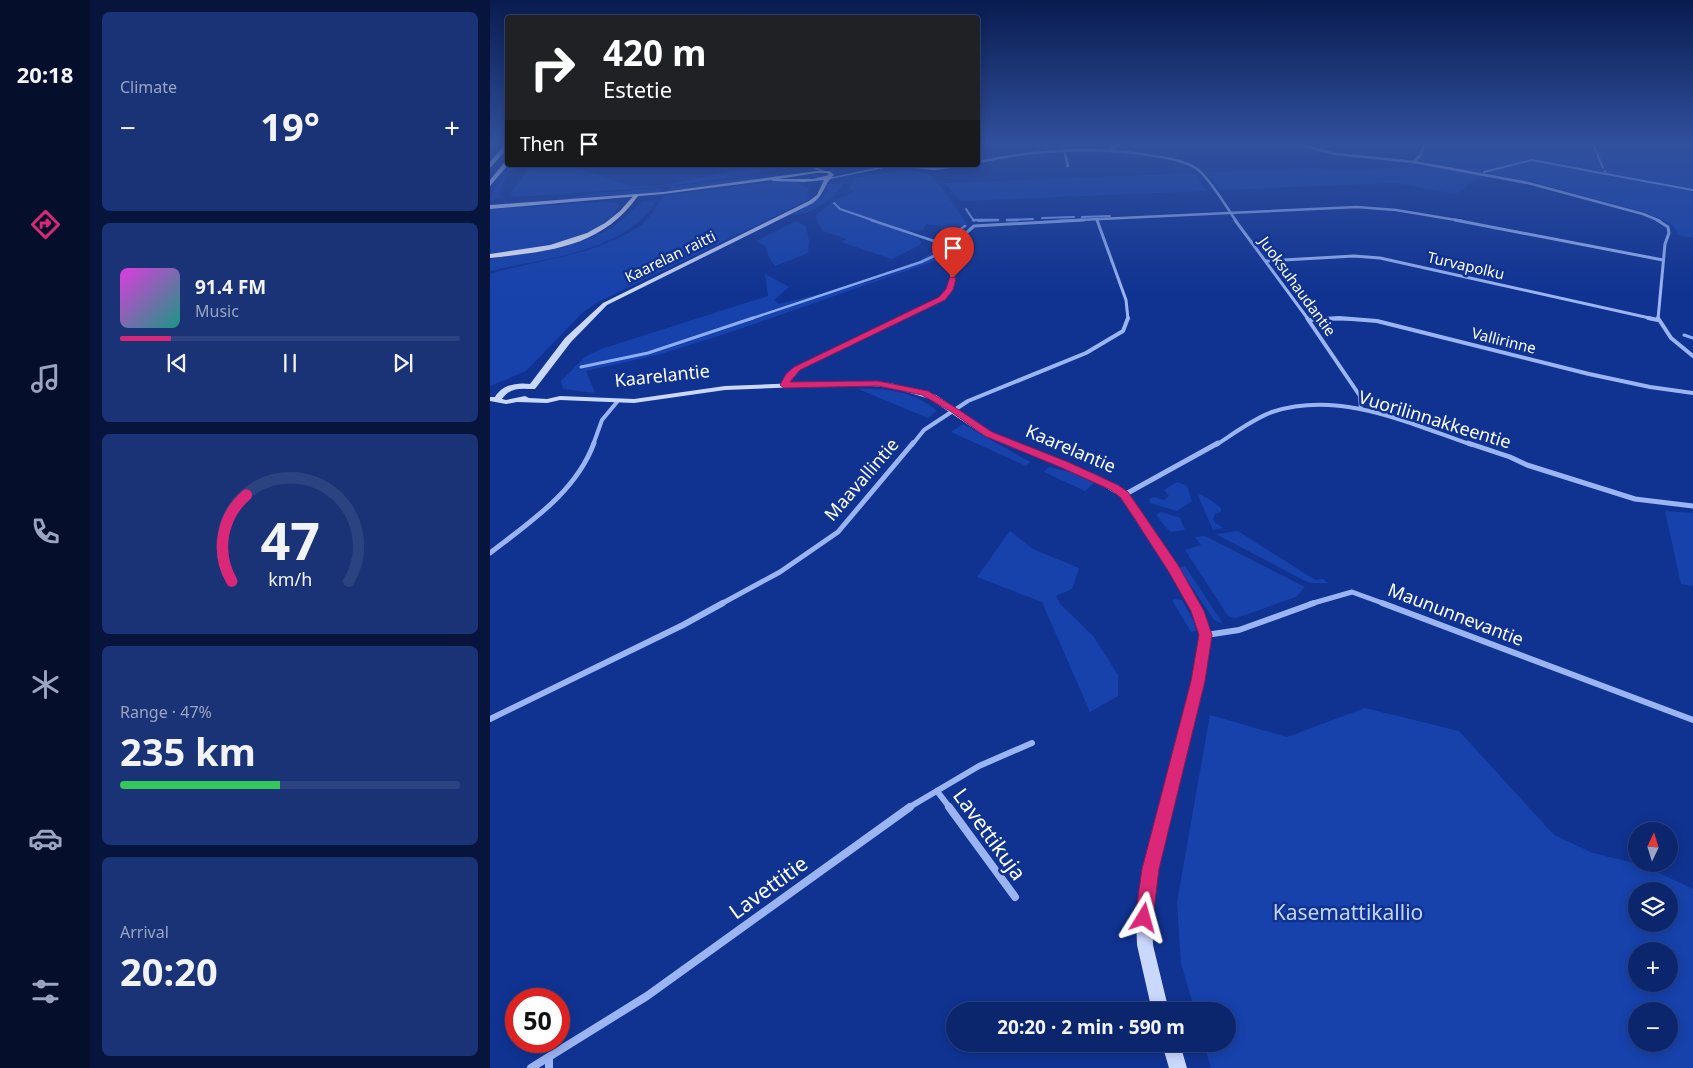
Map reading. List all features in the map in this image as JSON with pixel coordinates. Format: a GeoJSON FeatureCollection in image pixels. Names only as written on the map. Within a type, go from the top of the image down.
{"type":"FeatureCollection","features":[{"type":"Feature","properties":{"kind":"highway"},"geometry":{"type":"LineString","coordinates":[[490,256],[547,248],[596,232],[619,217],[635,196]]}},
{"type":"Feature","properties":{"kind":"main road"},"geometry":{"type":"LineString","coordinates":[[490,207],[662,193]]}},
{"type":"Feature","properties":{"kind":"main road","name":"Kaarelan raitti"},"geometry":{"type":"LineString","coordinates":[[533,389],[546,366],[586,321],[605,304],[811,202],[819,196],[820,193]]}},
{"type":"Feature","properties":{"kind":"main road","name":"Kaarelan raitti"},"geometry":{"type":"LineString","coordinates":[[510,389],[546,366]]}},
{"type":"Feature","properties":{"kind":"main road","name":"Kaarelantie"},"geometry":{"type":"LineString","coordinates":[[510,389],[526,385],[560,398],[618,402],[654,399],[725,388],[849,383],[890,385],[925,393],[988,434],[1088,475],[1124,495],[1174,568],[1198,611],[1206,635],[1198,681],[1150,869],[1144,918],[1145,945],[1159,1002]]}},
{"type":"Feature","properties":{"kind":"main road"},"geometry":{"type":"LineString","coordinates":[[490,393],[510,389]]}},
{"type":"Feature","properties":{"kind":"main road"},"geometry":{"type":"LineString","coordinates":[[494,399],[510,389]]}},
{"type":"Feature","properties":{"kind":"main road"},"geometry":{"type":"LineString","coordinates":[[519,400],[533,389]]}},
{"type":"Feature","properties":{"kind":"main road","name":"Kaarelantie"},"geometry":{"type":"LineString","coordinates":[[494,399],[506,402],[519,400],[546,401],[560,398]]}},
{"type":"Feature","properties":{"kind":"main road"},"geometry":{"type":"LineString","coordinates":[[1173,1052],[1178,1068]]}},
{"type":"Feature","properties":{"kind":"street","name":"Juoksuhaudantie"},"geometry":{"type":"LineString","coordinates":[[1216,193],[1309,320],[1360,396],[1361,408]]}},
{"type":"Feature","properties":{"kind":"street"},"geometry":{"type":"LineString","coordinates":[[1565,193],[1644,214],[1668,227],[1669,233],[1664,260],[1658,320],[1671,338],[1693,356]]}},
{"type":"Feature","properties":{"kind":"street"},"geometry":{"type":"LineString","coordinates":[[784,385],[797,368],[928,306],[945,296],[950,290],[953,278],[950,247],[974,226],[1097,218],[1357,208],[1396,210],[1451,218],[1664,260]]}},
{"type":"Feature","properties":{"kind":"street","name":"Maavallintie"},"geometry":{"type":"LineString","coordinates":[[490,719],[683,625],[780,572],[838,532],[924,430],[953,410],[1007,384],[1086,354],[1123,331],[1128,318],[1126,300],[1097,218]]}},
{"type":"Feature","properties":{"kind":"street","name":"Turvapolku"},"geometry":{"type":"LineString","coordinates":[[1266,261],[1344,257],[1380,258],[1658,320]]}},
{"type":"Feature","properties":{"kind":"street","name":"Vallirinne"},"geometry":{"type":"LineString","coordinates":[[1309,320],[1339,318],[1377,321],[1589,374],[1650,387],[1693,393]]}},
{"type":"Feature","properties":{"kind":"street"},"geometry":{"type":"LineString","coordinates":[[490,553],[537,517],[566,490],[588,459],[602,420],[618,402]]}},
{"type":"Feature","properties":{"kind":"street","name":"Vuorilinnakkeentie"},"geometry":{"type":"LineString","coordinates":[[1124,495],[1170,471],[1270,413],[1299,405],[1317,404],[1361,408],[1635,499],[1693,506]]}},
{"type":"Feature","properties":{"kind":"street","name":"Maununnevantie"},"geometry":{"type":"LineString","coordinates":[[1206,635],[1239,630],[1328,598],[1352,592],[1693,720]]}},
{"type":"Feature","properties":{"kind":"street","name":"Lavettitie"},"geometry":{"type":"LineString","coordinates":[[531,1068],[622,1013],[858,844],[937,791],[1001,754],[1032,743]]}},
{"type":"Feature","properties":{"kind":"street","name":"Lavettikuja"},"geometry":{"type":"LineString","coordinates":[[937,791],[1015,897]]}},
{"type":"Feature","properties":{"kind":"street"},"geometry":{"type":"LineString","coordinates":[[549,1058],[549,1068]]}},
{"type":"Feature","properties":{"kind":"green space"},"geometry":{"type":"Polygon","coordinates":[[[493,193],[500,193],[499,195],[503,196],[502,197],[490,201],[493,193]]]}},
{"type":"Feature","properties":{"kind":"green space"},"geometry":{"type":"Polygon","coordinates":[[[512,193],[574,193],[516,197],[510,195],[512,193]]]}},
{"type":"Feature","properties":{"kind":"green space"},"geometry":{"type":"Polygon","coordinates":[[[602,193],[648,193],[558,200],[602,193]]]}},
{"type":"Feature","properties":{"kind":"green space"},"geometry":{"type":"Polygon","coordinates":[[[684,193],[808,193],[807,196],[811,196],[808,200],[596,303],[582,313],[526,371],[490,386],[490,274],[567,256],[623,236],[640,226],[666,195],[684,193]]]}},
{"type":"Feature","properties":{"kind":"green space"},"geometry":{"type":"Polygon","coordinates":[[[827,193],[836,193],[813,210],[792,214],[827,193]]]}},
{"type":"Feature","properties":{"kind":"green space"},"geometry":{"type":"Polygon","coordinates":[[[852,193],[945,193],[968,226],[948,245],[946,257],[737,330],[661,354],[586,371],[595,393],[563,389],[561,381],[585,357],[601,349],[768,296],[765,274],[789,287],[774,300],[779,304],[839,290],[883,277],[921,260],[935,249],[934,241],[942,232],[941,226],[926,224],[923,230],[901,231],[918,238],[921,242],[920,245],[892,259],[841,242],[847,239],[823,231],[815,216],[833,201],[852,193]]]}},
{"type":"Feature","properties":{"kind":"green space"},"geometry":{"type":"Polygon","coordinates":[[[953,193],[1162,193],[960,201],[953,193]]]}},
{"type":"Feature","properties":{"kind":"green space"},"geometry":{"type":"Polygon","coordinates":[[[1574,193],[1693,193],[1693,238],[1678,235],[1675,228],[1668,222],[1644,212],[1574,193]]]}},
{"type":"Feature","properties":{"kind":"green space"},"geometry":{"type":"Polygon","coordinates":[[[657,200],[642,218],[625,232],[604,243],[559,257],[490,271],[490,259],[550,249],[588,239],[612,228],[643,201],[657,200]]]}},
{"type":"Feature","properties":{"kind":"green space"},"geometry":{"type":"Polygon","coordinates":[[[602,202],[618,203],[620,205],[610,218],[597,228],[581,236],[543,247],[490,254],[490,209],[602,202]]]}},
{"type":"Feature","properties":{"kind":"green space"},"geometry":{"type":"Polygon","coordinates":[[[796,221],[806,226],[809,241],[808,253],[775,266],[765,246],[756,241],[796,221]]]}},
{"type":"Feature","properties":{"kind":"green space"},"geometry":{"type":"Polygon","coordinates":[[[858,389],[900,392],[919,399],[937,411],[928,418],[858,389]]]}},
{"type":"Feature","properties":{"kind":"green space"},"geometry":{"type":"Polygon","coordinates":[[[963,424],[1030,462],[1026,466],[951,432],[963,424]]]}},
{"type":"Feature","properties":{"kind":"green space"},"geometry":{"type":"Polygon","coordinates":[[[1049,467],[1073,473],[1094,483],[1085,491],[1044,472],[1049,467]]]}},
{"type":"Feature","properties":{"kind":"green space"},"geometry":{"type":"Polygon","coordinates":[[[1177,482],[1187,486],[1192,501],[1177,511],[1150,503],[1149,499],[1154,497],[1164,500],[1169,496],[1164,490],[1177,482]]]}},
{"type":"Feature","properties":{"kind":"green space"},"geometry":{"type":"Polygon","coordinates":[[[1197,493],[1221,508],[1221,512],[1215,514],[1213,519],[1215,523],[1224,528],[1213,530],[1197,493]]]}},
{"type":"Feature","properties":{"kind":"green space"},"geometry":{"type":"Polygon","coordinates":[[[1665,511],[1693,513],[1693,586],[1681,584],[1665,511]]]}},
{"type":"Feature","properties":{"kind":"green space"},"geometry":{"type":"Polygon","coordinates":[[[1161,512],[1180,518],[1185,530],[1170,532],[1156,515],[1161,512]]]}},
{"type":"Feature","properties":{"kind":"green space"},"geometry":{"type":"Polygon","coordinates":[[[1010,531],[1033,549],[1079,568],[1072,589],[1056,596],[1060,604],[1093,636],[1118,675],[1118,696],[1090,712],[1042,602],[977,577],[1010,531]]]}},
{"type":"Feature","properties":{"kind":"green space"},"geometry":{"type":"Polygon","coordinates":[[[1238,531],[1315,580],[1323,579],[1328,583],[1311,583],[1303,580],[1216,534],[1238,531]]]}},
{"type":"Feature","properties":{"kind":"green space"},"geometry":{"type":"Polygon","coordinates":[[[1205,536],[1305,587],[1296,597],[1236,618],[1228,616],[1185,550],[1201,545],[1195,537],[1205,536]]]}},
{"type":"Feature","properties":{"kind":"green space"},"geometry":{"type":"Polygon","coordinates":[[[1185,566],[1223,624],[1214,620],[1179,568],[1185,566]]]}},
{"type":"Feature","properties":{"kind":"green space"},"geometry":{"type":"Polygon","coordinates":[[[1172,600],[1182,600],[1194,622],[1196,631],[1191,632],[1172,600]]]}},
{"type":"Feature","properties":{"kind":"green space","name":"Kasemattikallio"},"geometry":{"type":"Polygon","coordinates":[[[1365,708],[1459,731],[1554,835],[1593,853],[1628,862],[1628,872],[1657,872],[1693,889],[1693,1068],[1211,1068],[1206,1052],[1236,1052],[1236,1002],[1192,1002],[1181,963],[1177,902],[1210,715],[1287,737],[1365,708]]]}},
{"type":"Feature","properties":{"kind":"waterway"},"geometry":{"type":"LineString","coordinates":[[834,203],[840,209],[875,221]]}},
{"type":"Feature","properties":{"kind":"waterway"},"geometry":{"type":"LineString","coordinates":[[966,209],[973,220]]}},
{"type":"Feature","properties":{"kind":"waterway"},"geometry":{"type":"LineString","coordinates":[[1082,217],[1110,216]]}},
{"type":"Feature","properties":{"kind":"waterway"},"geometry":{"type":"LineString","coordinates":[[1042,218],[1074,217]]}},
{"type":"Feature","properties":{"kind":"waterway"},"geometry":{"type":"LineString","coordinates":[[1018,220],[1007,220],[1033,219]]}},
{"type":"Feature","properties":{"kind":"waterway"},"geometry":{"type":"LineString","coordinates":[[871,220],[937,242]]}},
{"type":"Feature","properties":{"kind":"waterway"},"geometry":{"type":"LineString","coordinates":[[973,220],[998,220],[978,221]]}},
{"type":"Feature","properties":{"kind":"waterway"},"geometry":{"type":"LineString","coordinates":[[944,245],[948,238],[965,226]]}},
{"type":"Feature","properties":{"kind":"waterway"},"geometry":{"type":"LineString","coordinates":[[581,367],[648,353],[921,262],[934,256],[943,248]]}},
{"type":"Feature","properties":{"kind":"waterway"},"geometry":{"type":"LineString","coordinates":[[1684,335],[1693,338]]}},
{"type":"Feature","properties":{"kind":"route"},"geometry":{"type":"LineString","coordinates":[[953,278],[950,290],[942,298],[797,368],[784,385],[865,383],[890,385],[925,393],[988,434],[1096,478],[1124,495],[1174,568],[1198,611],[1206,635],[1198,681],[1150,869],[1144,918]]}}]}
